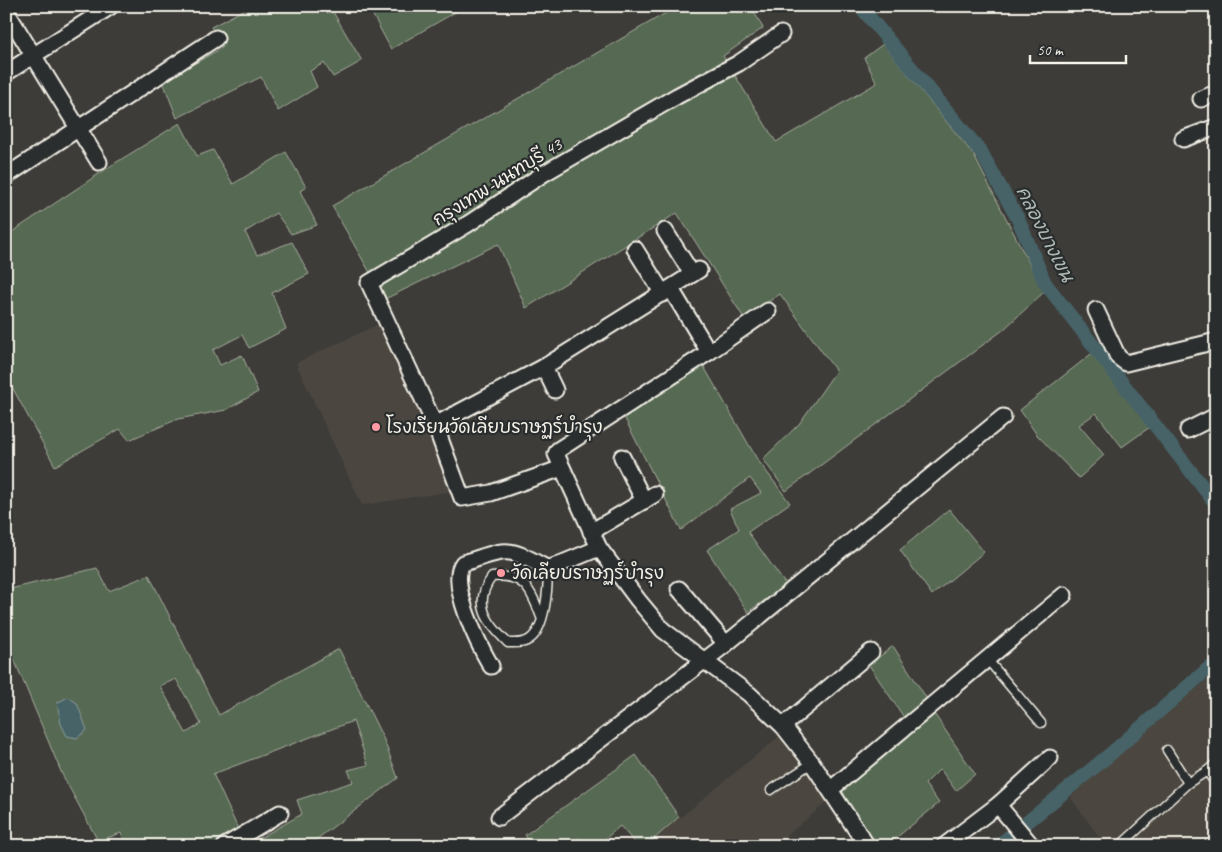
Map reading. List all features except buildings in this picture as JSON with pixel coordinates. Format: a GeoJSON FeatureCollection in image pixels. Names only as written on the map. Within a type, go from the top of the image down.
{"type":"FeatureCollection","features":[{"type":"Feature","properties":{"kind":"street"},"geometry":{"type":"LineString","coordinates":[[6,73],[111,6]]}},
{"type":"Feature","properties":{"kind":"street"},"geometry":{"type":"LineString","coordinates":[[6,11],[99,162]]}},
{"type":"Feature","properties":{"kind":"street","name":"กรุงเทพ-นนทบุรี 43"},"geometry":{"type":"LineString","coordinates":[[435,425],[369,283],[468,224],[542,174],[676,96],[739,63],[781,34]]}},
{"type":"Feature","properties":{"kind":"street"},"geometry":{"type":"LineString","coordinates":[[6,176],[216,38]]}},
{"type":"Feature","properties":{"kind":"street"},"geometry":{"type":"LineString","coordinates":[[1201,98],[1216,93]]}},
{"type":"Feature","properties":{"kind":"street"},"geometry":{"type":"LineString","coordinates":[[1183,138],[1216,127]]}},
{"type":"Feature","properties":{"kind":"street"},"geometry":{"type":"LineString","coordinates":[[562,468],[491,494],[462,498],[435,425],[544,367],[695,272],[665,231]]}},
{"type":"Feature","properties":{"kind":"street"},"geometry":{"type":"LineString","coordinates":[[636,249],[709,352]]}},
{"type":"Feature","properties":{"kind":"street"},"geometry":{"type":"LineString","coordinates":[[1096,310],[1118,357],[1126,363],[1216,341]]}},
{"type":"Feature","properties":{"kind":"street"},"geometry":{"type":"LineString","coordinates":[[768,311],[709,352],[558,450],[556,454],[599,548],[663,630],[749,694],[782,726],[812,763],[867,846]]}},
{"type":"Feature","properties":{"kind":"street"},"geometry":{"type":"LineString","coordinates":[[544,367],[555,390]]}},
{"type":"Feature","properties":{"kind":"street"},"geometry":{"type":"LineString","coordinates":[[1188,430],[1216,416]]}},
{"type":"Feature","properties":{"kind":"street"},"geometry":{"type":"LineString","coordinates":[[499,817],[726,644],[1003,417]]}},
{"type":"Feature","properties":{"kind":"street"},"geometry":{"type":"LineString","coordinates":[[591,532],[649,498],[622,457]]}},
{"type":"Feature","properties":{"kind":"street"},"geometry":{"type":"LineString","coordinates":[[491,666],[469,620],[459,582],[460,567],[463,563],[505,550],[521,554],[548,568],[599,548]]}},
{"type":"Feature","properties":{"kind":"street"},"geometry":{"type":"LineString","coordinates":[[679,589],[726,644]]}},
{"type":"Feature","properties":{"kind":"street"},"geometry":{"type":"LineString","coordinates":[[830,790],[1064,595]]}},
{"type":"Feature","properties":{"kind":"street"},"geometry":{"type":"LineString","coordinates":[[782,726],[871,652]]}},
{"type":"Feature","properties":{"kind":"street"},"geometry":{"type":"LineString","coordinates":[[944,846],[998,805],[1050,758]]}},
{"type":"Feature","properties":{"kind":"street"},"geometry":{"type":"LineString","coordinates":[[998,805],[1032,846]]}},
{"type":"Feature","properties":{"kind":"street"},"geometry":{"type":"LineString","coordinates":[[225,846],[280,813]]}},
{"type":"Feature","properties":{"kind":"lane"},"geometry":{"type":"LineString","coordinates":[[541,616],[532,592],[515,578],[492,576],[484,587],[486,618],[508,643],[531,639],[537,632],[547,595],[548,568]]}},
{"type":"Feature","properties":{"kind":"lane"},"geometry":{"type":"LineString","coordinates":[[987,659],[1041,723]]}},
{"type":"Feature","properties":{"kind":"lane"},"geometry":{"type":"LineString","coordinates":[[1167,750],[1188,783]]}},
{"type":"Feature","properties":{"kind":"lane"},"geometry":{"type":"LineString","coordinates":[[771,790],[812,763]]}},
{"type":"Feature","properties":{"kind":"lane"},"geometry":{"type":"LineString","coordinates":[[1123,843],[1188,783],[1216,763]]}},
{"type":"Feature","properties":{"kind":"lane"},"geometry":{"type":"LineString","coordinates":[[1207,771],[1216,784]]}},
{"type":"Feature","properties":{"kind":"shaded area","name":"โรงเรียนวัดเลียบราษฏร์บำรุง"},"geometry":{"type":"Polygon","coordinates":[[[381,323],[453,491],[362,505],[296,363],[381,323]]]}},
{"type":"Feature","properties":{"kind":"shaded area"},"geometry":{"type":"Polygon","coordinates":[[[1216,672],[1216,846],[1106,846],[1070,797],[1216,672]]]}},
{"type":"Feature","properties":{"kind":"shaded area"},"geometry":{"type":"Polygon","coordinates":[[[782,734],[827,802],[774,846],[646,846],[782,734]]]}},
{"type":"Feature","properties":{"kind":"green space"},"geometry":{"type":"Polygon","coordinates":[[[251,6],[343,6],[333,12],[362,61],[333,77],[324,63],[310,71],[317,87],[278,111],[261,77],[177,118],[163,82],[223,47],[211,27],[251,6]]]}},
{"type":"Feature","properties":{"kind":"green space"},"geometry":{"type":"Polygon","coordinates":[[[368,6],[466,6],[391,49],[368,6]]]}},
{"type":"Feature","properties":{"kind":"green space"},"geometry":{"type":"Polygon","coordinates":[[[678,6],[757,6],[753,10],[763,28],[723,56],[776,142],[877,83],[864,58],[883,44],[973,154],[1044,292],[1003,330],[786,491],[763,459],[799,424],[836,371],[780,294],[744,318],[677,213],[526,308],[498,244],[385,299],[332,206],[678,6]]]}},
{"type":"Feature","properties":{"kind":"green space"},"geometry":{"type":"Polygon","coordinates":[[[180,123],[197,156],[213,150],[233,184],[286,152],[306,187],[300,191],[317,225],[291,234],[276,213],[245,232],[257,255],[292,242],[309,274],[272,293],[286,329],[249,348],[242,335],[213,350],[220,365],[242,355],[258,392],[226,410],[178,419],[129,440],[120,429],[55,466],[6,376],[6,236],[112,165],[180,123]]]}},
{"type":"Feature","properties":{"kind":"green space"},"geometry":{"type":"Polygon","coordinates":[[[1095,351],[1150,427],[1122,447],[1096,413],[1079,425],[1104,455],[1079,478],[1037,435],[1020,410],[1095,351]]]}},
{"type":"Feature","properties":{"kind":"green space"},"geometry":{"type":"Polygon","coordinates":[[[703,365],[757,459],[790,503],[748,532],[786,585],[748,612],[707,550],[739,529],[730,509],[761,493],[750,478],[681,530],[623,415],[703,365]]]}},
{"type":"Feature","properties":{"kind":"green space"},"geometry":{"type":"Polygon","coordinates":[[[949,509],[984,552],[932,595],[900,550],[949,509]]]}},
{"type":"Feature","properties":{"kind":"green space"},"geometry":{"type":"Polygon","coordinates":[[[97,568],[109,591],[149,575],[219,715],[339,649],[384,740],[398,778],[313,842],[315,846],[246,846],[302,814],[297,800],[353,782],[348,770],[368,765],[353,721],[213,774],[239,831],[213,846],[127,846],[121,833],[98,841],[62,774],[6,640],[6,590],[97,568]],[[176,679],[160,686],[186,733],[201,724],[176,679]]]}},
{"type":"Feature","properties":{"kind":"green space"},"geometry":{"type":"Polygon","coordinates":[[[893,646],[927,699],[905,719],[869,665],[893,646]]]}},
{"type":"Feature","properties":{"kind":"green space"},"geometry":{"type":"Polygon","coordinates":[[[933,712],[975,774],[956,791],[940,769],[925,784],[939,803],[886,846],[875,846],[859,824],[842,790],[884,757],[883,751],[933,712]]]}},
{"type":"Feature","properties":{"kind":"green space"},"geometry":{"type":"Polygon","coordinates":[[[636,755],[679,817],[646,846],[638,846],[620,826],[597,846],[585,846],[579,838],[571,846],[532,846],[525,835],[636,755]]]}},
{"type":"Feature","properties":{"kind":"water"},"geometry":{"type":"Polygon","coordinates":[[[68,697],[77,703],[87,730],[77,738],[67,736],[61,724],[57,703],[68,697]]]}},
{"type":"Feature","properties":{"kind":"waterway","name":"คลองบางเขน"},"geometry":{"type":"LineString","coordinates":[[860,6],[981,152],[1019,221],[1045,283],[1216,504]]}},
{"type":"Feature","properties":{"kind":"waterway"},"geometry":{"type":"LineString","coordinates":[[998,846],[1108,756],[1209,668]]}},
{"type":"Feature","properties":{"kind":"place","name":"โรงเรียนวัดเลียบราษฏร์บำรุง"},"geometry":{"type":"Point","coordinates":[376,427]}},
{"type":"Feature","properties":{"kind":"place","name":"วัดเลียบราษฏร์บำรุง"},"geometry":{"type":"Point","coordinates":[501,573]}}]}
